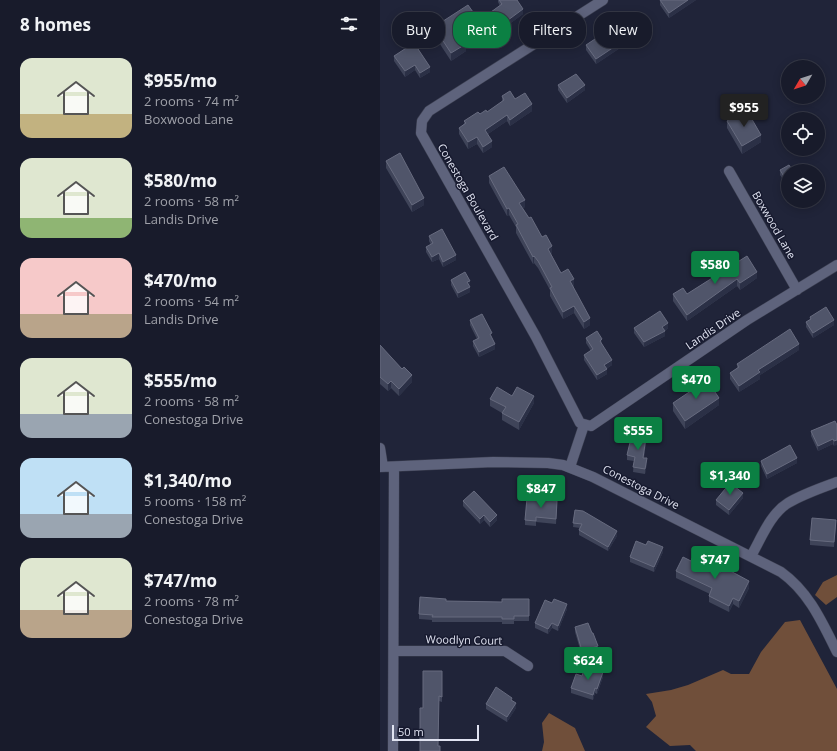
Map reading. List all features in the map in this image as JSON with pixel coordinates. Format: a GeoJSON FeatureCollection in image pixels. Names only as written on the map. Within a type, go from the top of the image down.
{"type":"FeatureCollection","features":[{"type":"Feature","properties":{"kind":"street","name":"Conestoga Boulevard"},"geometry":{"type":"LineString","coordinates":[[584,425],[580,423],[536,337],[421,132],[422,121],[429,111],[603,0]]}},
{"type":"Feature","properties":{"kind":"street","name":"Boxwood Lane"},"geometry":{"type":"LineString","coordinates":[[729,171],[797,290]]}},
{"type":"Feature","properties":{"kind":"street","name":"Landis Drive"},"geometry":{"type":"LineString","coordinates":[[584,425],[592,426],[748,320],[837,264]]}},
{"type":"Feature","properties":{"kind":"street"},"geometry":{"type":"LineString","coordinates":[[570,467],[584,425]]}},
{"type":"Feature","properties":{"kind":"street"},"geometry":{"type":"LineString","coordinates":[[380,448],[381,467]]}},
{"type":"Feature","properties":{"kind":"street","name":"Conestoga Drive"},"geometry":{"type":"LineString","coordinates":[[381,467],[493,462],[548,463],[570,467],[781,572],[800,588],[814,607],[837,652]]}},
{"type":"Feature","properties":{"kind":"street"},"geometry":{"type":"LineString","coordinates":[[393,751],[395,651],[394,467]]}},
{"type":"Feature","properties":{"kind":"street"},"geometry":{"type":"LineString","coordinates":[[751,556],[772,519],[779,510],[788,503],[837,482]]}},
{"type":"Feature","properties":{"kind":"street","name":"Woodlyn Court"},"geometry":{"type":"LineString","coordinates":[[395,651],[504,651],[528,666]]}},
{"type":"Feature","properties":{"kind":"shaded area"},"geometry":{"type":"Polygon","coordinates":[[[837,575],[837,597],[826,605],[815,595],[823,582],[837,575]]]}},
{"type":"Feature","properties":{"kind":"shaded area"},"geometry":{"type":"Polygon","coordinates":[[[800,620],[837,689],[837,751],[696,751],[690,745],[670,746],[646,727],[656,716],[652,702],[646,694],[671,690],[688,685],[723,670],[731,674],[749,674],[761,652],[785,622],[800,620]]]}},
{"type":"Feature","properties":{"kind":"shaded area"},"geometry":{"type":"Polygon","coordinates":[[[549,713],[575,728],[585,751],[542,751],[544,742],[542,723],[549,713]]]}},
{"type":"Feature","properties":{"kind":"building"},"geometry":{"type":"Polygon","coordinates":[[[499,0],[517,0],[523,9],[511,18],[511,12],[491,12],[502,4],[499,0]]]}},
{"type":"Feature","properties":{"kind":"building"},"geometry":{"type":"Polygon","coordinates":[[[660,0],[688,0],[669,13],[660,0]]]}},
{"type":"Feature","properties":{"kind":"building"},"geometry":{"type":"Polygon","coordinates":[[[468,5],[473,12],[457,12],[468,5]]]}},
{"type":"Feature","properties":{"kind":"building"},"geometry":{"type":"Polygon","coordinates":[[[453,15],[453,48],[459,48],[451,53],[445,44],[445,20],[453,15]]]}},
{"type":"Feature","properties":{"kind":"building"},"geometry":{"type":"Polygon","coordinates":[[[594,40],[594,48],[612,48],[596,59],[586,45],[594,40]]]}},
{"type":"Feature","properties":{"kind":"building"},"geometry":{"type":"Polygon","coordinates":[[[406,48],[417,48],[430,67],[420,73],[415,65],[405,71],[394,56],[406,48]]]}},
{"type":"Feature","properties":{"kind":"building"},"geometry":{"type":"Polygon","coordinates":[[[576,74],[585,85],[567,98],[558,85],[576,74]]]}},
{"type":"Feature","properties":{"kind":"building"},"geometry":{"type":"Polygon","coordinates":[[[510,91],[515,99],[525,93],[532,104],[510,120],[507,115],[485,130],[492,141],[483,147],[477,137],[468,142],[459,128],[466,123],[464,121],[478,112],[480,114],[486,110],[487,112],[504,100],[502,96],[510,91]]]}},
{"type":"Feature","properties":{"kind":"building"},"geometry":{"type":"Polygon","coordinates":[[[746,109],[761,135],[742,146],[727,121],[746,109]]]}},
{"type":"Feature","properties":{"kind":"building"},"geometry":{"type":"Polygon","coordinates":[[[400,153],[424,198],[412,205],[386,161],[400,153]]]}},
{"type":"Feature","properties":{"kind":"building"},"geometry":{"type":"Polygon","coordinates":[[[504,167],[525,200],[519,203],[529,218],[531,217],[542,237],[546,235],[552,246],[548,249],[561,273],[568,269],[574,279],[570,281],[590,318],[584,322],[574,306],[563,312],[538,261],[534,256],[533,257],[516,225],[518,224],[509,208],[507,209],[489,176],[504,167]]]}},
{"type":"Feature","properties":{"kind":"building"},"geometry":{"type":"Polygon","coordinates":[[[442,229],[456,255],[443,262],[439,253],[432,257],[426,247],[433,243],[429,236],[442,229]]]}},
{"type":"Feature","properties":{"kind":"building"},"geometry":{"type":"Polygon","coordinates":[[[747,256],[757,272],[740,283],[737,279],[687,315],[673,294],[683,288],[687,294],[747,256]]]}},
{"type":"Feature","properties":{"kind":"building"},"geometry":{"type":"Polygon","coordinates":[[[465,272],[470,281],[467,282],[470,287],[458,293],[451,280],[465,272]]]}},
{"type":"Feature","properties":{"kind":"building"},"geometry":{"type":"Polygon","coordinates":[[[826,307],[834,320],[813,333],[806,322],[811,319],[810,317],[826,307]]]}},
{"type":"Feature","properties":{"kind":"building"},"geometry":{"type":"Polygon","coordinates":[[[660,311],[668,323],[662,327],[665,331],[644,342],[634,328],[660,311]]]}},
{"type":"Feature","properties":{"kind":"building"},"geometry":{"type":"Polygon","coordinates":[[[482,314],[492,333],[490,334],[495,344],[479,352],[473,341],[479,338],[470,320],[482,314]]]}},
{"type":"Feature","properties":{"kind":"building"},"geometry":{"type":"Polygon","coordinates":[[[790,329],[799,344],[758,370],[760,372],[739,386],[730,373],[739,367],[737,364],[790,329]]]}},
{"type":"Feature","properties":{"kind":"building"},"geometry":{"type":"Polygon","coordinates":[[[597,331],[602,339],[600,341],[612,360],[604,365],[607,369],[597,375],[584,355],[593,349],[586,338],[597,331]]]}},
{"type":"Feature","properties":{"kind":"building"},"geometry":{"type":"Polygon","coordinates":[[[380,345],[402,369],[404,367],[412,375],[399,389],[391,381],[388,384],[380,377],[380,345]]]}},
{"type":"Feature","properties":{"kind":"building"},"geometry":{"type":"Polygon","coordinates":[[[707,380],[719,398],[685,421],[673,403],[707,380]]]}},
{"type":"Feature","properties":{"kind":"building"},"geometry":{"type":"Polygon","coordinates":[[[497,387],[512,396],[517,387],[534,396],[519,422],[502,413],[506,407],[490,399],[497,387]]]}},
{"type":"Feature","properties":{"kind":"building"},"geometry":{"type":"Polygon","coordinates":[[[835,421],[837,425],[837,440],[834,441],[833,439],[818,446],[811,431],[835,421]]]}},
{"type":"Feature","properties":{"kind":"building"},"geometry":{"type":"Polygon","coordinates":[[[632,434],[646,437],[643,458],[647,458],[645,469],[633,467],[635,457],[627,455],[632,434]]]}},
{"type":"Feature","properties":{"kind":"building"},"geometry":{"type":"Polygon","coordinates":[[[790,445],[797,458],[767,474],[761,461],[790,445]]]}},
{"type":"Feature","properties":{"kind":"building"},"geometry":{"type":"Polygon","coordinates":[[[730,483],[743,493],[729,510],[716,500],[730,483]]]}},
{"type":"Feature","properties":{"kind":"building"},"geometry":{"type":"Polygon","coordinates":[[[474,491],[497,515],[490,522],[484,515],[480,519],[463,501],[474,491]]]}},
{"type":"Feature","properties":{"kind":"building"},"geometry":{"type":"Polygon","coordinates":[[[527,498],[557,501],[556,519],[536,517],[536,521],[525,520],[527,498]]]}},
{"type":"Feature","properties":{"kind":"building"},"geometry":{"type":"Polygon","coordinates":[[[575,510],[583,511],[617,531],[608,547],[579,530],[582,524],[573,523],[575,510]]]}},
{"type":"Feature","properties":{"kind":"building"},"geometry":{"type":"Polygon","coordinates":[[[812,518],[836,520],[834,542],[810,540],[812,518]]]}},
{"type":"Feature","properties":{"kind":"building"},"geometry":{"type":"Polygon","coordinates":[[[636,541],[646,545],[648,541],[663,547],[654,567],[630,557],[636,541]]]}},
{"type":"Feature","properties":{"kind":"building"},"geometry":{"type":"Polygon","coordinates":[[[683,557],[691,561],[692,558],[720,573],[723,567],[749,581],[739,601],[733,598],[729,606],[709,596],[712,588],[676,571],[683,557]]]}},
{"type":"Feature","properties":{"kind":"building"},"geometry":{"type":"Polygon","coordinates":[[[420,597],[446,599],[446,601],[502,602],[502,599],[529,599],[529,616],[514,616],[514,619],[502,619],[502,617],[432,617],[433,615],[419,614],[420,597]]]}},
{"type":"Feature","properties":{"kind":"building"},"geometry":{"type":"Polygon","coordinates":[[[554,599],[567,604],[558,626],[552,623],[548,629],[535,623],[545,600],[552,603],[554,599]]]}},
{"type":"Feature","properties":{"kind":"building"},"geometry":{"type":"Polygon","coordinates":[[[588,623],[598,646],[582,651],[575,627],[588,623]]]}},
{"type":"Feature","properties":{"kind":"building"},"geometry":{"type":"Polygon","coordinates":[[[585,666],[603,672],[597,689],[595,688],[593,695],[571,688],[576,674],[582,676],[585,666]]]}},
{"type":"Feature","properties":{"kind":"building"},"geometry":{"type":"Polygon","coordinates":[[[423,671],[442,671],[442,697],[439,696],[438,746],[440,746],[440,751],[420,751],[420,708],[423,708],[423,671]]]}},
{"type":"Feature","properties":{"kind":"building"},"geometry":{"type":"Polygon","coordinates":[[[496,687],[512,698],[511,700],[516,703],[507,717],[486,704],[496,687]]]}}]}
